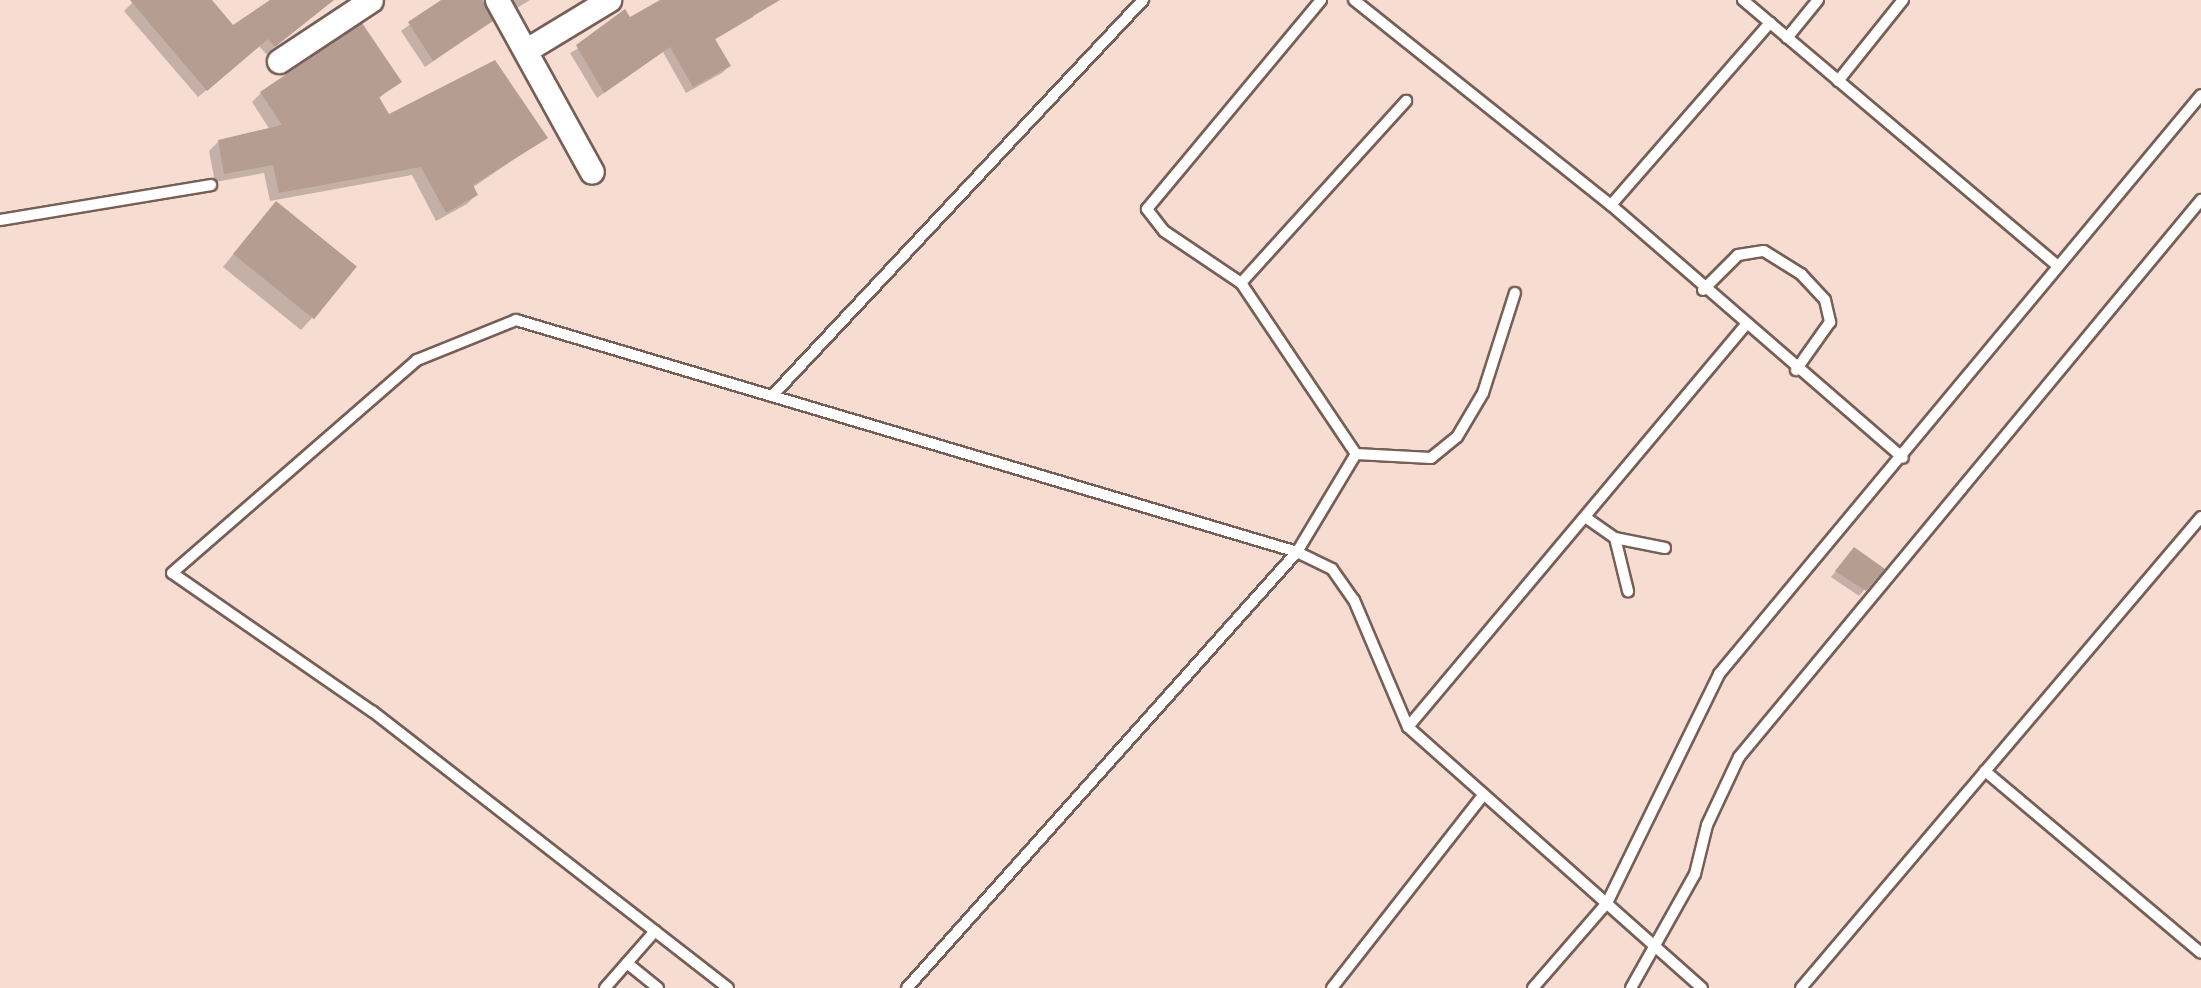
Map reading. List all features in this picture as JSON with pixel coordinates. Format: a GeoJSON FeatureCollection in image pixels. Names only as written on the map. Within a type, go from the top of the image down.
{"type":"FeatureCollection","features":[{"type":"Feature","properties":{"kind":"street"},"geometry":{"type":"LineString","coordinates":[[279,61],[371,0]]}},
{"type":"Feature","properties":{"kind":"street"},"geometry":{"type":"LineString","coordinates":[[497,0],[528,49],[592,172]]}},
{"type":"Feature","properties":{"kind":"street"},"geometry":{"type":"LineString","coordinates":[[528,49],[610,0]]}},
{"type":"Feature","properties":{"kind":"lane"},"geometry":{"type":"LineString","coordinates":[[772,396],[1143,0]]}},
{"type":"Feature","properties":{"kind":"lane"},"geometry":{"type":"LineString","coordinates":[[1321,0],[1147,209],[1164,231],[1241,283],[1356,454]]}},
{"type":"Feature","properties":{"kind":"lane"},"geometry":{"type":"LineString","coordinates":[[1354,0],[1611,205],[1744,327],[1903,458]]}},
{"type":"Feature","properties":{"kind":"lane"},"geometry":{"type":"LineString","coordinates":[[1743,0],[2058,266]]}},
{"type":"Feature","properties":{"kind":"lane"},"geometry":{"type":"LineString","coordinates":[[1787,38],[1818,0]]}},
{"type":"Feature","properties":{"kind":"lane"},"geometry":{"type":"LineString","coordinates":[[1838,82],[1903,0]]}},
{"type":"Feature","properties":{"kind":"lane"},"geometry":{"type":"LineString","coordinates":[[1611,205],[1770,23]]}},
{"type":"Feature","properties":{"kind":"lane"},"geometry":{"type":"LineString","coordinates":[[1533,988],[1608,903],[1719,674],[1903,458],[2201,94]]}},
{"type":"Feature","properties":{"kind":"lane"},"geometry":{"type":"LineString","coordinates":[[1241,283],[1406,101]]}},
{"type":"Feature","properties":{"kind":"lane"},"geometry":{"type":"LineString","coordinates":[[0,220],[211,185]]}},
{"type":"Feature","properties":{"kind":"lane"},"geometry":{"type":"LineString","coordinates":[[1631,988],[1651,946],[1695,874],[1707,825],[1739,757],[2201,200]]}},
{"type":"Feature","properties":{"kind":"lane"},"geometry":{"type":"LineString","coordinates":[[1703,289],[1738,255],[1764,251],[1801,274],[1825,300],[1830,322],[1796,370]]}},
{"type":"Feature","properties":{"kind":"lane"},"geometry":{"type":"LineString","coordinates":[[1356,454],[1430,458],[1457,437],[1483,393],[1515,293]]}},
{"type":"Feature","properties":{"kind":"lane"},"geometry":{"type":"LineString","coordinates":[[728,988],[373,712],[172,573],[417,360],[516,320],[1297,552],[1332,569],[1354,600],[1408,727],[1608,903],[1651,946],[1702,988]]}},
{"type":"Feature","properties":{"kind":"lane"},"geometry":{"type":"LineString","coordinates":[[1408,727],[1744,327]]}},
{"type":"Feature","properties":{"kind":"lane"},"geometry":{"type":"LineString","coordinates":[[907,988],[1297,552],[1356,454]]}},
{"type":"Feature","properties":{"kind":"lane"},"geometry":{"type":"LineString","coordinates":[[1585,517],[1615,538],[1665,548]]}},
{"type":"Feature","properties":{"kind":"lane"},"geometry":{"type":"LineString","coordinates":[[1801,988],[2201,517]]}},
{"type":"Feature","properties":{"kind":"lane"},"geometry":{"type":"LineString","coordinates":[[1615,538],[1628,591]]}},
{"type":"Feature","properties":{"kind":"lane"},"geometry":{"type":"LineString","coordinates":[[1985,771],[2201,953]]}},
{"type":"Feature","properties":{"kind":"lane"},"geometry":{"type":"LineString","coordinates":[[1332,988],[1484,794]]}},
{"type":"Feature","properties":{"kind":"lane"},"geometry":{"type":"LineString","coordinates":[[605,988],[655,931]]}},
{"type":"Feature","properties":{"kind":"lane"},"geometry":{"type":"LineString","coordinates":[[627,963],[658,988]]}},
{"type":"Feature","properties":{"kind":"building"},"geometry":{"type":"Polygon","coordinates":[[[130,0],[212,0],[233,25],[270,0],[334,0],[275,47],[268,39],[207,91],[130,0]]]}},
{"type":"Feature","properties":{"kind":"building"},"geometry":{"type":"Polygon","coordinates":[[[441,0],[483,0],[493,21],[433,61],[408,22],[441,0]]]}},
{"type":"Feature","properties":{"kind":"building"},"geometry":{"type":"Polygon","coordinates":[[[660,0],[780,0],[715,39],[731,66],[693,87],[670,47],[604,93],[576,45],[625,9],[630,17],[660,0]]]}},
{"type":"Feature","properties":{"kind":"building"},"geometry":{"type":"Polygon","coordinates":[[[362,23],[402,82],[379,97],[389,114],[495,60],[548,138],[473,185],[478,195],[446,213],[421,167],[279,193],[273,165],[224,174],[218,140],[282,125],[260,92],[362,23]]]}},
{"type":"Feature","properties":{"kind":"building"},"geometry":{"type":"Polygon","coordinates":[[[276,201],[357,266],[314,319],[233,254],[276,201]]]}},
{"type":"Feature","properties":{"kind":"building"},"geometry":{"type":"Polygon","coordinates":[[[1854,547],[1885,569],[1866,591],[1835,571],[1854,547]]]}}]}
